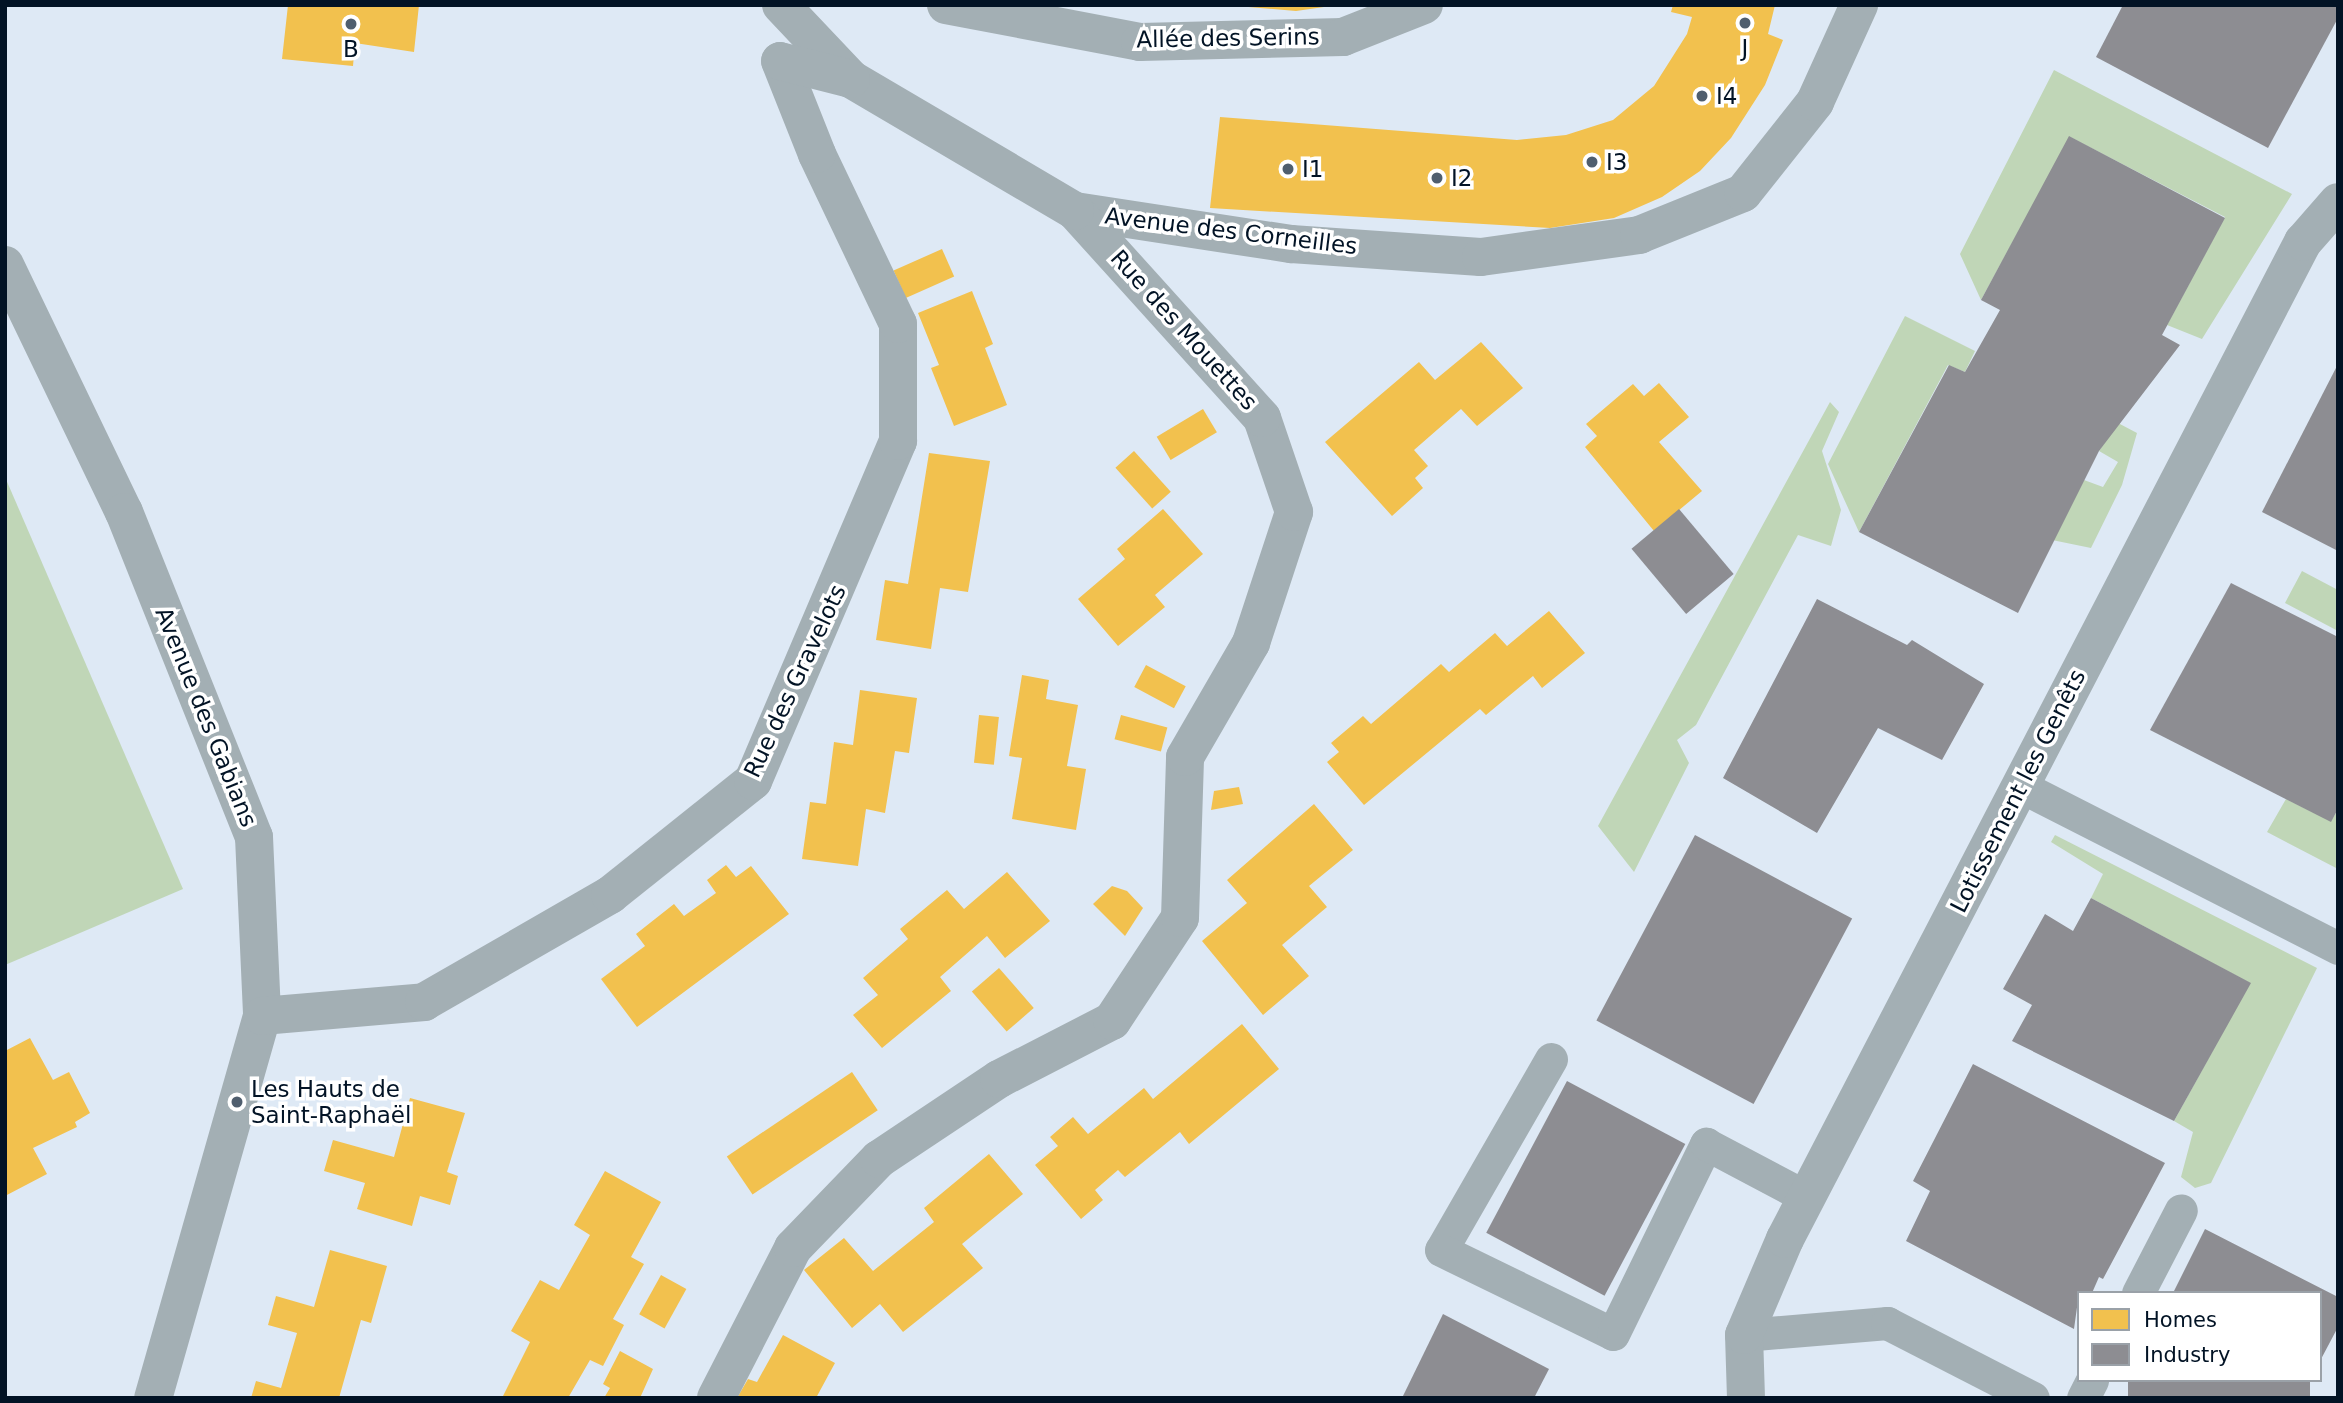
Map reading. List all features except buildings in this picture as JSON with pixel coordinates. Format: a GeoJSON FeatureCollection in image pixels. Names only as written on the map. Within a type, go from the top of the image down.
{"type":"FeatureCollection","features":[{"type":"Feature","properties":{"kind":"street"},"geometry":{"type":"LineString","coordinates":[[781,5],[851,79]]}},
{"type":"Feature","properties":{"kind":"street","name":"Allée des Serins"},"geometry":{"type":"LineString","coordinates":[[946,5],[1140,42],[1343,37],[1424,5]]}},
{"type":"Feature","properties":{"kind":"street","name":"Avenue des Corneilles"},"geometry":{"type":"LineString","coordinates":[[1075,211],[1291,244],[1481,257],[1639,236],[1743,193],[1815,102],[1859,5]]}},
{"type":"Feature","properties":{"kind":"street","name":"Rue des Mouettes"},"geometry":{"type":"LineString","coordinates":[[716,1398],[793,1248],[879,1159],[999,1079],[1112,1021],[1180,918],[1185,757],[1251,643],[1294,512],[1262,418],[1075,211],[851,79],[780,61]]}},
{"type":"Feature","properties":{"kind":"street","name":"Rue des Gravelots"},"geometry":{"type":"LineString","coordinates":[[262,1016],[424,1002],[610,895],[753,780],[898,441],[898,324],[817,154],[780,61]]}},
{"type":"Feature","properties":{"kind":"street","name":"Lotissement les Genêts"},"geometry":{"type":"LineString","coordinates":[[1746,1398],[1744,1335],[1806,1197],[2303,242],[2338,202]]}},
{"type":"Feature","properties":{"kind":"street","name":"Avenue des Gabians"},"geometry":{"type":"LineString","coordinates":[[5,265],[124,512],[254,837],[262,1016],[153,1398]]}},
{"type":"Feature","properties":{"kind":"lane"},"geometry":{"type":"LineString","coordinates":[[2020,786],[2338,948]]}},
{"type":"Feature","properties":{"kind":"lane"},"geometry":{"type":"LineString","coordinates":[[1551,1059],[1441,1250],[1613,1334],[1706,1144],[1806,1197]]}},
{"type":"Feature","properties":{"kind":"lane"},"geometry":{"type":"LineString","coordinates":[[2139,1291],[2180,1210]]}},
{"type":"Feature","properties":{"kind":"lane"},"geometry":{"type":"LineString","coordinates":[[1744,1335],[1887,1323],[2033,1398]]}},
{"type":"Feature","properties":{"kind":"lane"},"geometry":{"type":"LineString","coordinates":[[2083,1398],[2091,1382]]}},
{"type":"Feature","properties":{"kind":"green space"},"geometry":{"type":"Polygon","coordinates":[[[2054,70],[2292,194],[2202,339],[2167,325],[2225,217],[2070,137],[1981,300],[1960,254],[2054,70]]]}},
{"type":"Feature","properties":{"kind":"green space"},"geometry":{"type":"Polygon","coordinates":[[[1905,316],[1975,351],[1965,372],[1948,365],[1859,532],[1828,464],[1905,316]]]}},
{"type":"Feature","properties":{"kind":"green space"},"geometry":{"type":"Polygon","coordinates":[[[1830,402],[1839,412],[1822,451],[1841,510],[1831,546],[1798,535],[1696,725],[1677,740],[1689,763],[1634,872],[1598,826],[1830,402]]]}},
{"type":"Feature","properties":{"kind":"green space"},"geometry":{"type":"Polygon","coordinates":[[[2118,423],[2137,433],[2122,485],[2091,548],[2052,540],[2084,480],[2103,487],[2118,462],[2099,451],[2118,423]]]}},
{"type":"Feature","properties":{"kind":"green space"},"geometry":{"type":"Polygon","coordinates":[[[5,477],[183,889],[5,965],[5,477]]]}},
{"type":"Feature","properties":{"kind":"green space"},"geometry":{"type":"Polygon","coordinates":[[[2302,571],[2338,590],[2338,631],[2285,603],[2302,571]]]}},
{"type":"Feature","properties":{"kind":"green space"},"geometry":{"type":"Polygon","coordinates":[[[2286,799],[2331,821],[2338,810],[2338,869],[2267,832],[2286,799]]]}},
{"type":"Feature","properties":{"kind":"green space"},"geometry":{"type":"Polygon","coordinates":[[[2055,835],[2317,968],[2211,1183],[2195,1188],[2181,1177],[2193,1132],[2174,1121],[2250,983],[2091,898],[2103,874],[2051,842],[2055,835]]]}},
{"type":"Feature","properties":{"kind":"place","name":"J"},"geometry":{"type":"Point","coordinates":[1745,23]}},
{"type":"Feature","properties":{"kind":"place","name":"B"},"geometry":{"type":"Point","coordinates":[351,24]}},
{"type":"Feature","properties":{"kind":"place","name":"I4"},"geometry":{"type":"Point","coordinates":[1702,96]}},
{"type":"Feature","properties":{"kind":"place","name":"I3"},"geometry":{"type":"Point","coordinates":[1592,162]}},
{"type":"Feature","properties":{"kind":"place","name":"I1"},"geometry":{"type":"Point","coordinates":[1288,169]}},
{"type":"Feature","properties":{"kind":"place","name":"I2"},"geometry":{"type":"Point","coordinates":[1437,178]}},
{"type":"Feature","properties":{"kind":"place","name":"Les Hauts de Saint-Raphaël"},"geometry":{"type":"Point","coordinates":[237,1102]}}]}
